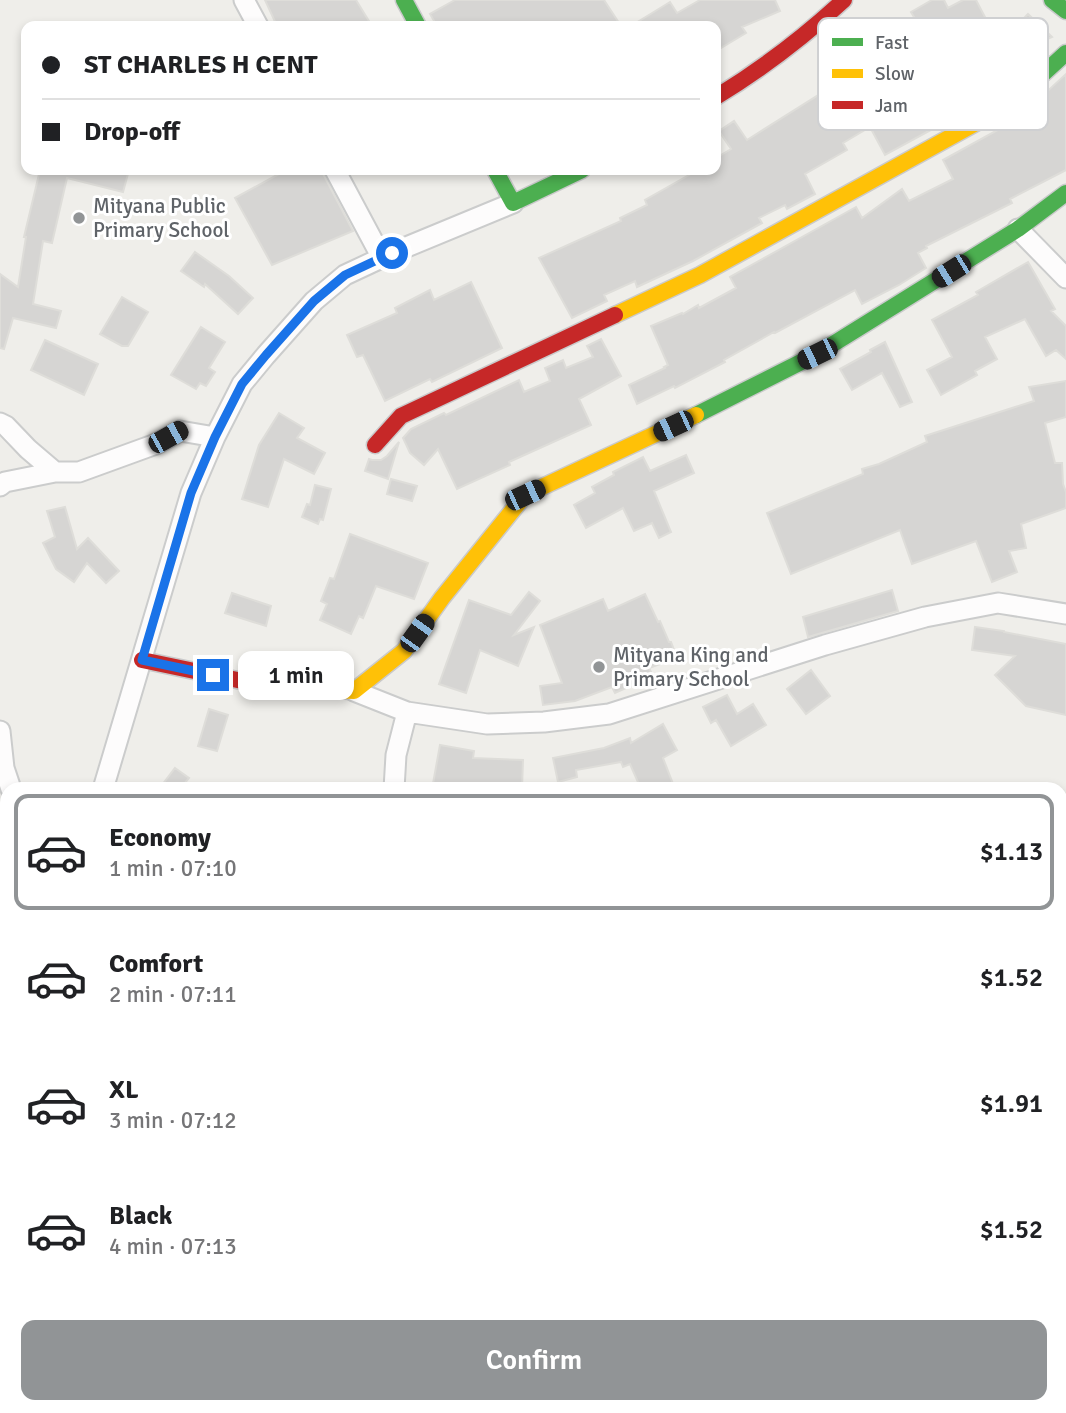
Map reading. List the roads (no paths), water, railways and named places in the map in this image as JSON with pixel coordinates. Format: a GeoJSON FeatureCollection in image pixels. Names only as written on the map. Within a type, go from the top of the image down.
{"type":"FeatureCollection","features":[{"type":"Feature","properties":{"kind":"street"},"geometry":{"type":"LineString","coordinates":[[244,0],[255,21]]}},
{"type":"Feature","properties":{"kind":"street"},"geometry":{"type":"LineString","coordinates":[[825,18],[844,0]]}},
{"type":"Feature","properties":{"kind":"street"},"geometry":{"type":"LineString","coordinates":[[1052,0],[1066,11]]}},
{"type":"Feature","properties":{"kind":"street"},"geometry":{"type":"LineString","coordinates":[[721,94],[818,24]]}},
{"type":"Feature","properties":{"kind":"street"},"geometry":{"type":"LineString","coordinates":[[1048,69],[1066,53]]}},
{"type":"Feature","properties":{"kind":"street"},"geometry":{"type":"LineString","coordinates":[[375,445],[401,416],[700,275],[964,130]]}},
{"type":"Feature","properties":{"kind":"street"},"geometry":{"type":"LineString","coordinates":[[338,175],[382,258]]}},
{"type":"Feature","properties":{"kind":"street"},"geometry":{"type":"LineString","coordinates":[[498,175],[513,203]]}},
{"type":"Feature","properties":{"kind":"street"},"geometry":{"type":"LineString","coordinates":[[105,782],[191,493],[242,384],[314,301],[345,275],[572,175]]}},
{"type":"Feature","properties":{"kind":"street"},"geometry":{"type":"LineString","coordinates":[[354,691],[404,651],[442,598],[525,495],[673,426],[817,354],[1018,229],[1066,193]]}},
{"type":"Feature","properties":{"kind":"street"},"geometry":{"type":"LineString","coordinates":[[1018,229],[1066,278]]}},
{"type":"Feature","properties":{"kind":"street"},"geometry":{"type":"LineString","coordinates":[[0,423],[55,472]]}},
{"type":"Feature","properties":{"kind":"street"},"geometry":{"type":"LineString","coordinates":[[0,486],[5,482],[55,472],[79,472],[156,444],[180,430],[215,437]]}},
{"type":"Feature","properties":{"kind":"street"},"geometry":{"type":"LineString","coordinates":[[142,660],[261,685],[354,691],[407,712],[487,724],[544,722],[609,714],[812,649],[925,617],[998,603],[1066,614]]}},
{"type":"Feature","properties":{"kind":"street"},"geometry":{"type":"LineString","coordinates":[[394,782],[396,755],[407,712]]}},
{"type":"Feature","properties":{"kind":"street"},"geometry":{"type":"LineString","coordinates":[[0,731],[8,782]]}},
{"type":"Feature","properties":{"kind":"place","name":"Mityana Public Primary School"},"geometry":{"type":"Point","coordinates":[79,218]}},
{"type":"Feature","properties":{"kind":"place","name":"Mityana King and Primary School"},"geometry":{"type":"Point","coordinates":[599,667]}}]}
